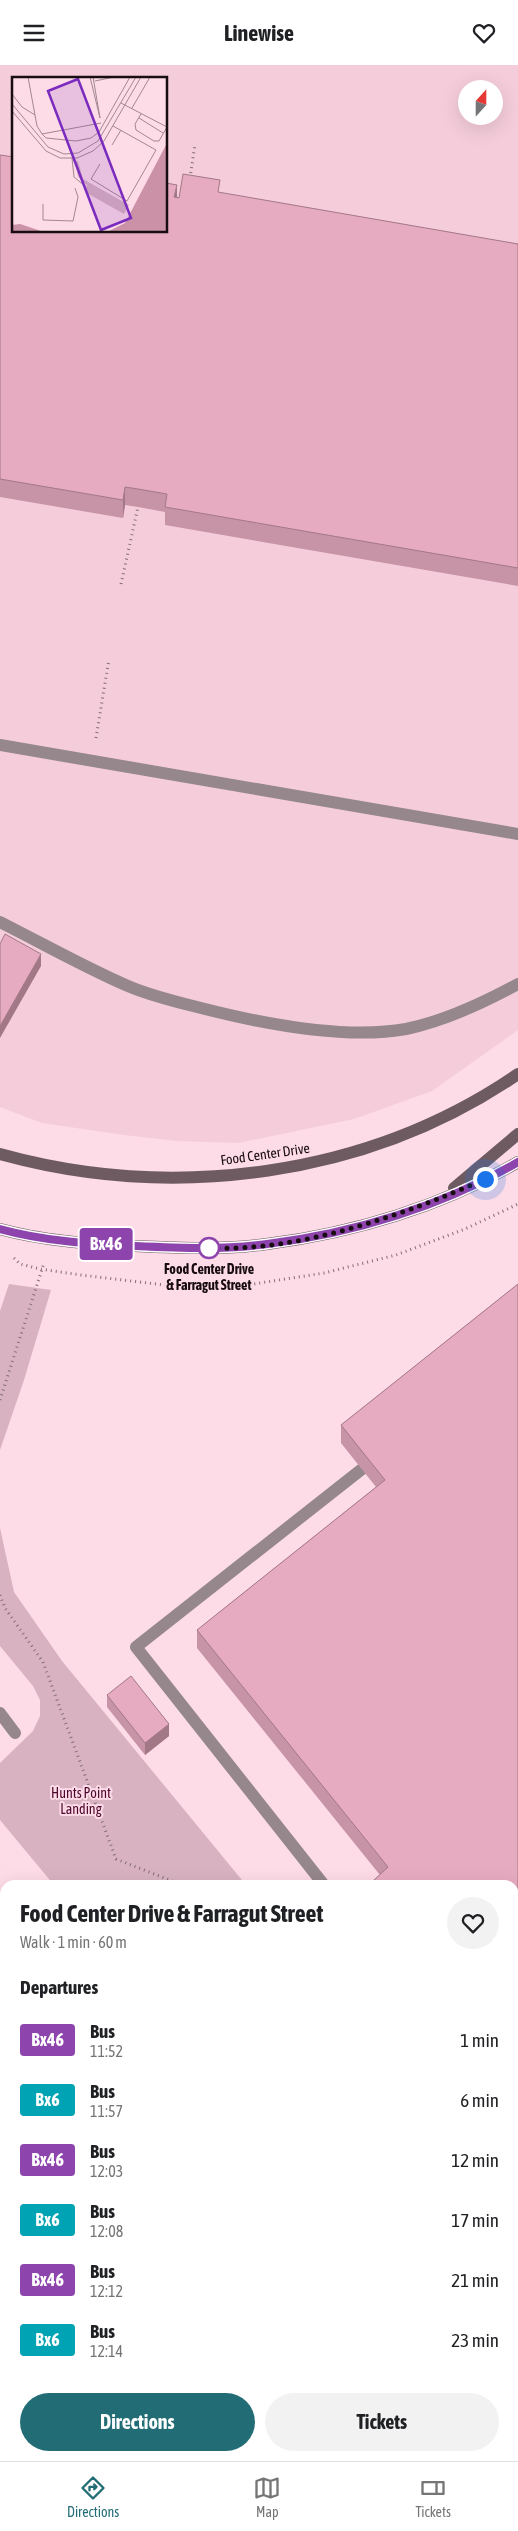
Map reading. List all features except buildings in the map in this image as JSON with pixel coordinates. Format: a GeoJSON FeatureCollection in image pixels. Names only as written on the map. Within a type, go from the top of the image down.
{"type":"FeatureCollection","features":[{"type":"Feature","properties":{"kind":"main road","name":"Food Center Drive"},"geometry":{"type":"LineString","coordinates":[[0,1154],[38,1165],[92,1174],[128,1177],[205,1178],[258,1172],[311,1163],[364,1149],[412,1131],[464,1107],[518,1074]]}},
{"type":"Feature","properties":{"kind":"main road"},"geometry":{"type":"LineString","coordinates":[[443,1198],[518,1134]]}},
{"type":"Feature","properties":{"kind":"main road"},"geometry":{"type":"LineString","coordinates":[[0,1229],[55,1239],[106,1245],[209,1248],[266,1245],[327,1234],[385,1219],[443,1198],[499,1173],[518,1162]]}},
{"type":"Feature","properties":{"kind":"street"},"geometry":{"type":"LineString","coordinates":[[0,745],[518,834]]}},
{"type":"Feature","properties":{"kind":"street"},"geometry":{"type":"LineString","coordinates":[[0,922],[129,987],[227,1015],[310,1029],[380,1031],[404,1029],[427,1024],[456,1013],[518,984]]}},
{"type":"Feature","properties":{"kind":"street"},"geometry":{"type":"LineString","coordinates":[[320,1880],[136,1647],[362,1469]]}},
{"type":"Feature","properties":{"kind":"street"},"geometry":{"type":"LineString","coordinates":[[0,1713],[15,1733]]}},
{"type":"Feature","properties":{"kind":"path"},"geometry":{"type":"LineString","coordinates":[[190,183],[195,144]]}},
{"type":"Feature","properties":{"kind":"path"},"geometry":{"type":"LineString","coordinates":[[121,584],[138,507]]}},
{"type":"Feature","properties":{"kind":"path"},"geometry":{"type":"LineString","coordinates":[[92,761],[109,659]]}},
{"type":"Feature","properties":{"kind":"path"},"geometry":{"type":"LineString","coordinates":[[0,1400],[40,1269],[55,1239]]}},
{"type":"Feature","properties":{"kind":"path"},"geometry":{"type":"LineString","coordinates":[[0,1595],[5,1608],[43,1662],[116,1859],[169,1880]]}},
{"type":"Feature","properties":{"kind":"shaded area"},"geometry":{"type":"Polygon","coordinates":[[[0,65],[518,65],[518,1030],[432,1091],[354,1119],[238,1143],[177,1141],[42,1123],[0,1107],[0,65]]]}},
{"type":"Feature","properties":{"kind":"green space"},"geometry":{"type":"Polygon","coordinates":[[[9,1284],[51,1290],[24,1380],[0,1450],[0,1311],[9,1284]]]}},
{"type":"Feature","properties":{"kind":"green space","name":"Hunts Point Landing"},"geometry":{"type":"Polygon","coordinates":[[[0,1528],[14,1592],[62,1661],[242,1880],[50,1880],[0,1820],[0,1763],[33,1731],[40,1716],[40,1700],[33,1686],[0,1646],[0,1528]]]}},
{"type":"Feature","properties":{"kind":"bus line","name":"Bx46"},"geometry":{"type":"LineString","coordinates":[[0,1229],[55,1239],[106,1245],[209,1248],[266,1245],[327,1234],[385,1219],[443,1198],[499,1173],[518,1162]]}},
{"type":"Feature","properties":{"kind":"place","name":"Food Center Drive & Farragut Street"},"geometry":{"type":"Point","coordinates":[209,1248]}},
{"type":"Feature","properties":{"kind":"route"},"geometry":{"type":"LineString","coordinates":[[209,1248],[266,1245],[327,1234],[385,1219],[443,1198],[485,1179]]}}]}
